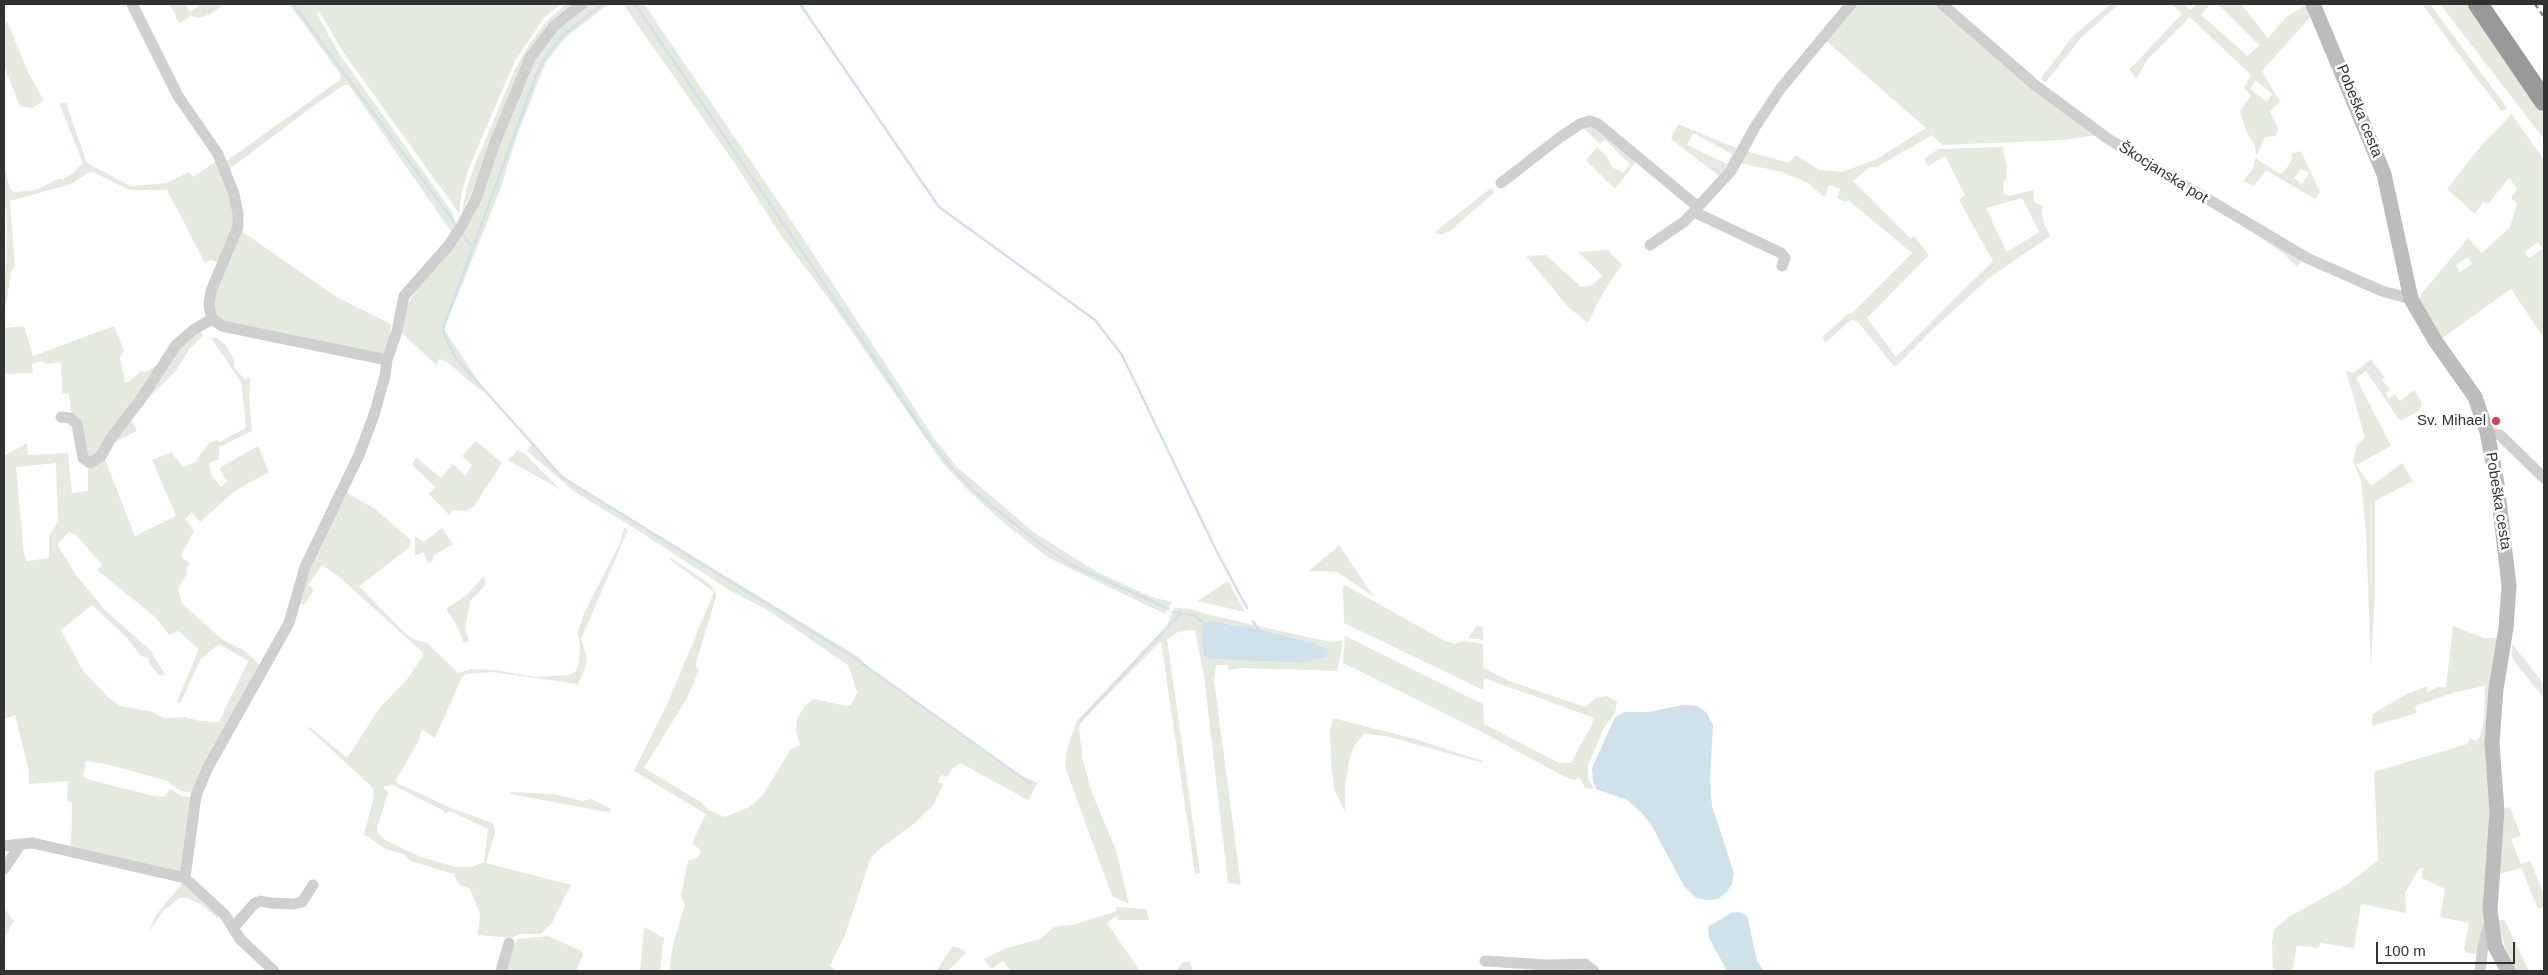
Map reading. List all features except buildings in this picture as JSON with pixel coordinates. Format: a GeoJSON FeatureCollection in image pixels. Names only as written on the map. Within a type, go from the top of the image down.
{"type":"FeatureCollection","features":[{"type":"Feature","properties":{"kind":"highway"},"geometry":{"type":"LineString","coordinates":[[2478,4],[2544,101]]}},
{"type":"Feature","properties":{"kind":"highway"},"geometry":{"type":"LineString","coordinates":[[2494,4],[2544,77]]}},
{"type":"Feature","properties":{"kind":"street"},"geometry":{"type":"LineString","coordinates":[[132,4],[178,96],[218,154],[234,194],[238,214],[238,227],[211,291],[209,306],[212,318],[222,326],[387,360]]}},
{"type":"Feature","properties":{"kind":"street"},"geometry":{"type":"LineString","coordinates":[[185,878],[196,796],[201,780],[289,622],[305,567],[359,455],[374,415],[385,376],[387,360],[397,331],[404,296],[449,245],[476,199],[494,145],[530,58],[554,26],[582,4]]}},
{"type":"Feature","properties":{"kind":"street"},"geometry":{"type":"LineString","coordinates":[[1650,245],[1685,221],[1731,171],[1755,126],[1781,88],[1851,4]]}},
{"type":"Feature","properties":{"kind":"street","name":"Škocjanska pot"},"geometry":{"type":"LineString","coordinates":[[1942,4],[2035,85],[2107,138],[2145,162],[2307,258],[2382,291],[2411,299]]}},
{"type":"Feature","properties":{"kind":"street","name":"Pobeška cesta"},"geometry":{"type":"LineString","coordinates":[[2313,4],[2384,174],[2411,299],[2436,342],[2475,397],[2487,432],[2499,501],[2509,586],[2506,628],[2496,689],[2492,743],[2497,811],[2490,919],[2495,946],[2508,971]]}},
{"type":"Feature","properties":{"kind":"street"},"geometry":{"type":"LineString","coordinates":[[1501,184],[1559,138],[1580,124],[1590,121],[1598,124],[1696,209],[1781,253],[1785,258],[1782,266]]}},
{"type":"Feature","properties":{"kind":"street"},"geometry":{"type":"LineString","coordinates":[[61,417],[70,418],[77,424],[83,458],[90,463],[101,456],[111,438],[141,399],[176,345],[193,330],[212,318]]}},
{"type":"Feature","properties":{"kind":"street"},"geometry":{"type":"LineString","coordinates":[[2487,432],[2500,435],[2544,478]]}},
{"type":"Feature","properties":{"kind":"street"},"geometry":{"type":"LineString","coordinates":[[4,870],[21,844]]}},
{"type":"Feature","properties":{"kind":"street"},"geometry":{"type":"LineString","coordinates":[[4,846],[39,844],[185,878],[225,915],[240,939],[274,971]]}},
{"type":"Feature","properties":{"kind":"street"},"geometry":{"type":"LineString","coordinates":[[233,928],[255,903],[261,900],[270,903],[294,904],[302,902],[313,885]]}},
{"type":"Feature","properties":{"kind":"street"},"geometry":{"type":"LineString","coordinates":[[2480,971],[2483,946],[2490,919]]}},
{"type":"Feature","properties":{"kind":"street"},"geometry":{"type":"LineString","coordinates":[[501,971],[509,943]]}},
{"type":"Feature","properties":{"kind":"street"},"geometry":{"type":"LineString","coordinates":[[1485,961],[1548,966],[1586,964],[1594,971]]}},
{"type":"Feature","properties":{"kind":"shaded area"},"geometry":{"type":"Polygon","coordinates":[[[170,4],[185,4],[190,12],[202,4],[225,4],[210,14],[199,18],[191,16],[179,23],[170,4]]]}},
{"type":"Feature","properties":{"kind":"shaded area"},"geometry":{"type":"Polygon","coordinates":[[[289,4],[561,4],[544,18],[515,61],[470,165],[462,191],[459,213],[343,52],[320,12],[317,14],[338,52],[452,212],[456,224],[453,234],[349,85],[344,85],[316,104],[228,170],[225,162],[340,80],[341,75],[289,4]]]}},
{"type":"Feature","properties":{"kind":"shaded area"},"geometry":{"type":"Polygon","coordinates":[[[566,4],[579,4],[550,25],[461,215],[467,187],[474,167],[515,69],[528,46],[544,24],[566,4]]]}},
{"type":"Feature","properties":{"kind":"shaded area"},"geometry":{"type":"Polygon","coordinates":[[[587,4],[609,4],[565,38],[546,62],[518,133],[499,193],[444,329],[484,390],[481,391],[447,362],[439,359],[436,365],[401,332],[404,311],[413,295],[441,259],[542,44],[587,4]]]}},
{"type":"Feature","properties":{"kind":"shaded area"},"geometry":{"type":"Polygon","coordinates":[[[623,4],[644,4],[797,229],[934,438],[957,467],[1036,534],[1099,573],[1152,597],[1172,602],[1165,614],[1049,558],[1005,524],[969,491],[942,462],[832,303],[782,237],[738,168],[623,4]]]}},
{"type":"Feature","properties":{"kind":"shaded area"},"geometry":{"type":"Polygon","coordinates":[[[1855,4],[1938,4],[2096,135],[2065,140],[1942,145],[1932,135],[1877,167],[1870,167],[1853,181],[1910,238],[1914,236],[1929,255],[1867,318],[1896,357],[1993,261],[1959,200],[1965,195],[1945,156],[1928,166],[1924,159],[1938,149],[2003,147],[2007,170],[2006,180],[2003,182],[2004,194],[2009,196],[2033,190],[2034,202],[2042,206],[2043,221],[2050,236],[1989,278],[1894,366],[1857,321],[1851,320],[1825,343],[1823,336],[1849,313],[1851,314],[1912,253],[1848,200],[1846,202],[1837,198],[1840,189],[1829,185],[1825,196],[1821,195],[1810,184],[1782,172],[1740,163],[1746,151],[1789,163],[1796,155],[1819,170],[1842,172],[1875,160],[1926,128],[1825,40],[1855,4]],[[2022,198],[1986,208],[2007,252],[2039,232],[2022,198]]]}},
{"type":"Feature","properties":{"kind":"shaded area"},"geometry":{"type":"Polygon","coordinates":[[[2111,4],[2119,4],[2082,37],[2046,82],[2043,81],[2041,78],[2073,36],[2111,4]]]}},
{"type":"Feature","properties":{"kind":"shaded area"},"geometry":{"type":"Polygon","coordinates":[[[2172,4],[2183,4],[2190,10],[2197,4],[2210,4],[2201,15],[2248,56],[2259,45],[2218,4],[2241,4],[2268,38],[2286,17],[2308,4],[2313,14],[2262,71],[2280,102],[2270,111],[2278,129],[2276,136],[2265,137],[2256,156],[2255,146],[2246,131],[2240,111],[2251,96],[2244,87],[2251,75],[2190,17],[2147,60],[2137,78],[2129,70],[2182,14],[2172,4]],[[2255,80],[2250,89],[2267,102],[2272,94],[2255,80]]]}},
{"type":"Feature","properties":{"kind":"shaded area"},"geometry":{"type":"Polygon","coordinates":[[[2422,4],[2430,4],[2507,108],[2505,110],[2502,111],[2473,74],[2422,4]]]}},
{"type":"Feature","properties":{"kind":"shaded area"},"geometry":{"type":"Polygon","coordinates":[[[2440,4],[2468,4],[2544,114],[2544,139],[2440,4]]]}},
{"type":"Feature","properties":{"kind":"shaded area"},"geometry":{"type":"Polygon","coordinates":[[[7,21],[28,72],[44,101],[32,108],[20,106],[4,66],[4,28],[7,21]]]}},
{"type":"Feature","properties":{"kind":"shaded area"},"geometry":{"type":"Polygon","coordinates":[[[59,103],[66,103],[87,163],[131,186],[166,183],[189,172],[193,177],[218,160],[236,219],[218,263],[211,260],[205,263],[167,190],[129,190],[93,172],[88,173],[71,184],[10,201],[15,266],[11,271],[6,306],[4,306],[7,227],[4,205],[4,165],[10,189],[14,192],[36,190],[60,178],[62,180],[83,163],[59,103]]]}},
{"type":"Feature","properties":{"kind":"shaded area"},"geometry":{"type":"Polygon","coordinates":[[[2511,113],[2544,160],[2544,338],[2511,289],[2441,339],[2419,298],[2468,238],[2482,253],[2510,227],[2517,204],[2511,198],[2517,189],[2509,178],[2488,204],[2483,202],[2475,214],[2447,189],[2480,147],[2507,120],[2511,113]],[[2538,242],[2525,252],[2529,258],[2543,249],[2538,242]],[[2468,257],[2456,265],[2460,272],[2472,264],[2468,257]]]}},
{"type":"Feature","properties":{"kind":"shaded area"},"geometry":{"type":"Polygon","coordinates":[[[1678,124],[1741,150],[1722,178],[1671,139],[1678,124]],[[1693,133],[1687,145],[1727,164],[1732,154],[1693,133]]]}},
{"type":"Feature","properties":{"kind":"shaded area"},"geometry":{"type":"Polygon","coordinates":[[[1590,125],[1637,161],[1615,189],[1586,160],[1597,147],[1607,157],[1612,167],[1623,173],[1630,164],[1605,140],[1600,144],[1581,126],[1590,125]]]}},
{"type":"Feature","properties":{"kind":"shaded area"},"geometry":{"type":"Polygon","coordinates":[[[2301,151],[2320,192],[2315,199],[2266,170],[2254,186],[2243,181],[2253,169],[2255,158],[2280,174],[2285,171],[2292,159],[2291,154],[2301,151]],[[2301,169],[2294,178],[2302,184],[2309,173],[2301,169]]]}},
{"type":"Feature","properties":{"kind":"shaded area"},"geometry":{"type":"Polygon","coordinates":[[[1491,188],[1495,192],[1450,231],[1441,235],[1435,232],[1491,188]]]}},
{"type":"Feature","properties":{"kind":"shaded area"},"geometry":{"type":"Polygon","coordinates":[[[2240,224],[2303,259],[2297,267],[2283,253],[2240,224]]]}},
{"type":"Feature","properties":{"kind":"shaded area"},"geometry":{"type":"Polygon","coordinates":[[[240,230],[335,296],[391,324],[389,345],[384,354],[221,322],[214,316],[214,291],[240,230]]]}},
{"type":"Feature","properties":{"kind":"shaded area"},"geometry":{"type":"Polygon","coordinates":[[[1608,250],[1622,265],[1604,291],[1588,323],[1568,307],[1526,256],[1546,255],[1581,287],[1590,286],[1603,276],[1578,252],[1608,250]]]}},
{"type":"Feature","properties":{"kind":"shaded area"},"geometry":{"type":"Polygon","coordinates":[[[24,326],[33,356],[114,326],[124,351],[120,357],[125,383],[141,371],[146,372],[155,366],[159,368],[100,454],[87,458],[81,424],[71,412],[69,394],[62,393],[61,362],[47,364],[42,361],[32,364],[33,373],[4,374],[4,328],[24,326]]]}},
{"type":"Feature","properties":{"kind":"shaded area"},"geometry":{"type":"Polygon","coordinates":[[[201,332],[203,336],[189,350],[176,371],[149,398],[146,395],[182,341],[201,332]]]}},
{"type":"Feature","properties":{"kind":"shaded area"},"geometry":{"type":"Polygon","coordinates":[[[215,337],[225,344],[234,359],[234,367],[245,380],[250,377],[249,398],[252,431],[219,447],[219,459],[209,463],[211,474],[221,487],[227,481],[219,468],[258,446],[269,472],[236,490],[200,522],[192,512],[185,519],[194,531],[181,555],[183,559],[190,563],[186,569],[187,574],[178,588],[182,603],[188,609],[222,639],[245,651],[261,666],[193,793],[181,791],[165,780],[106,764],[86,761],[83,776],[90,780],[154,796],[164,797],[170,789],[182,796],[193,798],[183,873],[71,848],[72,803],[67,801],[68,781],[29,784],[29,771],[15,715],[4,719],[4,456],[27,443],[28,455],[68,453],[72,493],[88,491],[88,469],[104,457],[135,536],[176,516],[152,460],[171,452],[183,467],[195,462],[209,443],[217,440],[219,442],[246,428],[241,382],[211,338],[215,337]],[[56,463],[16,467],[24,554],[27,561],[49,558],[49,536],[58,521],[56,463]],[[69,532],[58,543],[58,546],[76,575],[105,610],[150,650],[165,674],[160,676],[150,665],[148,658],[141,656],[125,636],[92,605],[61,630],[83,671],[109,698],[120,706],[150,711],[164,718],[184,717],[200,721],[219,722],[248,661],[219,644],[200,660],[180,704],[177,701],[199,649],[178,631],[169,635],[155,617],[97,570],[102,565],[77,536],[69,532]]]}},
{"type":"Feature","properties":{"kind":"shaded area"},"geometry":{"type":"Polygon","coordinates":[[[2371,359],[2385,378],[2382,380],[2390,390],[2386,393],[2389,398],[2395,394],[2400,401],[2414,390],[2422,403],[2419,411],[2400,421],[2366,371],[2356,378],[2391,446],[2356,465],[2371,486],[2402,463],[2413,481],[2375,501],[2375,591],[2371,667],[2366,532],[2361,480],[2353,461],[2357,445],[2365,438],[2346,371],[2354,373],[2371,359]]]}},
{"type":"Feature","properties":{"kind":"shaded area"},"geometry":{"type":"Polygon","coordinates":[[[130,418],[137,431],[111,444],[130,418]]]}},
{"type":"Feature","properties":{"kind":"shaded area"},"geometry":{"type":"Polygon","coordinates":[[[476,441],[502,463],[474,506],[466,511],[453,510],[449,515],[429,494],[435,487],[412,465],[416,457],[441,478],[453,464],[465,476],[472,465],[462,456],[476,441]]]}},
{"type":"Feature","properties":{"kind":"shaded area"},"geometry":{"type":"Polygon","coordinates":[[[533,442],[557,471],[572,483],[859,657],[869,669],[967,740],[1013,772],[1038,783],[1028,800],[960,763],[951,770],[947,777],[941,775],[938,782],[943,784],[934,804],[915,823],[877,851],[870,860],[845,935],[830,966],[837,971],[669,971],[673,945],[685,904],[681,895],[688,861],[698,857],[701,851],[692,843],[706,814],[634,771],[669,700],[714,592],[669,559],[671,558],[710,584],[716,594],[716,597],[697,659],[696,667],[699,670],[687,698],[644,768],[701,802],[708,810],[725,817],[749,807],[762,796],[791,749],[800,745],[796,730],[797,719],[805,705],[814,699],[846,706],[852,704],[857,692],[849,666],[771,612],[731,591],[575,492],[527,451],[533,442]]]}},
{"type":"Feature","properties":{"kind":"shaded area"},"geometry":{"type":"Polygon","coordinates":[[[518,450],[526,455],[561,490],[508,460],[518,450]]]}},
{"type":"Feature","properties":{"kind":"shaded area"},"geometry":{"type":"Polygon","coordinates":[[[347,493],[375,509],[411,540],[409,548],[359,586],[404,632],[413,639],[427,643],[458,673],[471,669],[496,670],[534,677],[569,675],[575,672],[578,666],[580,650],[578,632],[584,613],[620,543],[624,527],[628,530],[581,639],[587,658],[578,684],[493,672],[466,674],[462,677],[435,738],[422,729],[418,742],[396,780],[397,783],[451,808],[492,823],[495,833],[486,863],[571,885],[552,923],[541,934],[519,934],[512,938],[478,935],[480,913],[470,889],[458,884],[454,874],[410,861],[405,855],[386,849],[364,834],[374,797],[373,788],[308,728],[310,727],[347,758],[379,709],[407,679],[423,656],[422,652],[338,576],[322,565],[308,585],[314,590],[304,605],[299,603],[303,583],[347,493]],[[393,785],[385,786],[384,788],[388,793],[377,832],[385,840],[421,857],[456,867],[472,867],[484,862],[488,829],[450,811],[445,814],[442,810],[393,785]]]}},
{"type":"Feature","properties":{"kind":"shaded area"},"geometry":{"type":"Polygon","coordinates":[[[442,528],[453,544],[433,556],[434,560],[428,563],[424,552],[415,556],[415,536],[424,542],[442,528]]]}},
{"type":"Feature","properties":{"kind":"shaded area"},"geometry":{"type":"Polygon","coordinates":[[[1339,545],[1374,597],[1337,572],[1309,571],[1339,545]]]}},
{"type":"Feature","properties":{"kind":"shaded area"},"geometry":{"type":"Polygon","coordinates":[[[484,576],[486,583],[470,601],[465,629],[469,641],[464,643],[456,624],[446,609],[468,594],[484,576]]]}},
{"type":"Feature","properties":{"kind":"shaded area"},"geometry":{"type":"Polygon","coordinates":[[[1228,581],[1245,612],[1197,601],[1228,581]]]}},
{"type":"Feature","properties":{"kind":"shaded area"},"geometry":{"type":"Polygon","coordinates":[[[1345,585],[1443,640],[1455,644],[1464,641],[1483,644],[1483,668],[1512,682],[1582,706],[1586,706],[1596,698],[1606,696],[1617,702],[1615,713],[1604,728],[1588,765],[1588,779],[1594,789],[1585,788],[1580,778],[1574,780],[1565,777],[1484,733],[1343,663],[1345,636],[1483,704],[1484,724],[1559,763],[1571,763],[1594,721],[1592,717],[1484,678],[1483,690],[1344,623],[1343,587],[1345,585]]]}},
{"type":"Feature","properties":{"kind":"shaded area"},"geometry":{"type":"Polygon","coordinates":[[[1175,608],[1192,609],[1206,614],[1311,638],[1333,642],[1342,640],[1341,653],[1337,671],[1244,668],[1228,670],[1228,665],[1216,665],[1214,680],[1241,885],[1228,883],[1204,676],[1195,630],[1178,632],[1167,639],[1200,873],[1195,874],[1161,641],[1083,720],[1079,727],[1083,761],[1092,793],[1116,850],[1129,904],[1112,896],[1065,767],[1067,749],[1076,722],[1167,625],[1175,608]],[[1223,623],[1211,659],[1298,663],[1309,642],[1258,629],[1223,623]]]}},
{"type":"Feature","properties":{"kind":"shaded area"},"geometry":{"type":"Polygon","coordinates":[[[1210,621],[1258,629],[1309,642],[1328,649],[1327,657],[1298,663],[1211,659],[1204,656],[1202,642],[1203,625],[1210,621]]]}},
{"type":"Feature","properties":{"kind":"shaded area"},"geometry":{"type":"Polygon","coordinates":[[[1476,626],[1483,627],[1483,640],[1468,638],[1476,626]]]}},
{"type":"Feature","properties":{"kind":"shaded area"},"geometry":{"type":"Polygon","coordinates":[[[2453,626],[2484,638],[2498,638],[2492,809],[2483,932],[2479,954],[2466,953],[2464,949],[2469,923],[2440,917],[2445,889],[2422,878],[2423,868],[2419,869],[2405,893],[2406,913],[2361,904],[2354,948],[2321,943],[2318,948],[2297,946],[2292,971],[2273,971],[2272,942],[2274,930],[2287,918],[2348,884],[2378,860],[2374,772],[2467,744],[2470,738],[2476,741],[2480,737],[2484,720],[2485,686],[2456,692],[2415,706],[2417,713],[2372,726],[2372,714],[2407,694],[2427,686],[2427,693],[2437,687],[2446,687],[2453,626]]]}},
{"type":"Feature","properties":{"kind":"shaded area"},"geometry":{"type":"Polygon","coordinates":[[[2512,644],[2544,684],[2544,698],[2516,664],[2512,656],[2512,644]]]}},
{"type":"Feature","properties":{"kind":"shaded area"},"geometry":{"type":"Polygon","coordinates":[[[1683,705],[1697,706],[1706,712],[1713,725],[1710,780],[1712,806],[1734,873],[1732,884],[1727,892],[1718,899],[1696,898],[1684,886],[1652,826],[1641,812],[1627,800],[1596,789],[1593,780],[1592,768],[1615,717],[1625,712],[1648,712],[1683,705]]]}},
{"type":"Feature","properties":{"kind":"shaded area"},"geometry":{"type":"Polygon","coordinates":[[[1333,718],[1415,739],[1483,761],[1483,763],[1386,736],[1364,734],[1354,746],[1350,758],[1345,784],[1345,812],[1334,789],[1330,731],[1333,718]]]}},
{"type":"Feature","properties":{"kind":"shaded area"},"geometry":{"type":"Polygon","coordinates":[[[511,792],[554,794],[582,801],[592,799],[611,809],[609,812],[602,811],[510,794],[511,792]]]}},
{"type":"Feature","properties":{"kind":"shaded area"},"geometry":{"type":"Polygon","coordinates":[[[2510,807],[2521,836],[2511,839],[2521,864],[2530,861],[2544,894],[2544,906],[2538,909],[2521,868],[2499,874],[2505,808],[2510,807]]]}},
{"type":"Feature","properties":{"kind":"shaded area"},"geometry":{"type":"Polygon","coordinates":[[[183,882],[220,915],[217,918],[202,905],[187,898],[180,898],[164,910],[148,933],[156,915],[183,882]]]}},
{"type":"Feature","properties":{"kind":"shaded area"},"geometry":{"type":"Polygon","coordinates":[[[1116,907],[1146,909],[1149,920],[1118,920],[1116,916],[1107,923],[1140,971],[1011,971],[1003,961],[991,969],[984,959],[1004,949],[1040,939],[1054,927],[1072,925],[1117,911],[1116,907]]]}},
{"type":"Feature","properties":{"kind":"shaded area"},"geometry":{"type":"Polygon","coordinates":[[[4,908],[14,921],[4,939],[4,908]]]}},
{"type":"Feature","properties":{"kind":"shaded area"},"geometry":{"type":"Polygon","coordinates":[[[1739,912],[1747,916],[1757,961],[1764,971],[1727,971],[1709,938],[1708,927],[1731,913],[1739,912]]]}},
{"type":"Feature","properties":{"kind":"shaded area"},"geometry":{"type":"Polygon","coordinates":[[[2504,919],[2529,971],[2515,971],[2507,955],[2498,921],[2504,919]]]}},
{"type":"Feature","properties":{"kind":"shaded area"},"geometry":{"type":"Polygon","coordinates":[[[644,927],[664,938],[660,971],[640,971],[644,927]]]}},
{"type":"Feature","properties":{"kind":"shaded area"},"geometry":{"type":"Polygon","coordinates":[[[548,936],[582,951],[583,955],[576,971],[504,971],[510,951],[518,939],[548,936]]]}},
{"type":"Feature","properties":{"kind":"shaded area"},"geometry":{"type":"Polygon","coordinates":[[[953,946],[964,950],[965,954],[948,971],[936,971],[953,946]]]}},
{"type":"Feature","properties":{"kind":"shaded area"},"geometry":{"type":"Polygon","coordinates":[[[1183,962],[1190,962],[1193,971],[1176,971],[1183,962]]]}},
{"type":"Feature","properties":{"kind":"waterway"},"geometry":{"type":"LineString","coordinates":[[293,4],[454,222]]}},
{"type":"Feature","properties":{"kind":"waterway"},"geometry":{"type":"LineString","coordinates":[[603,4],[563,35],[545,58],[536,76],[444,326],[443,332],[455,357],[562,477],[853,657],[1031,784]]}},
{"type":"Feature","properties":{"kind":"waterway"},"geometry":{"type":"LineString","coordinates":[[635,4],[928,438],[952,468],[977,494],[1044,547],[1072,565],[1168,609]]}},
{"type":"Feature","properties":{"kind":"waterway"},"geometry":{"type":"LineString","coordinates":[[800,4],[939,207],[1095,320],[1122,355],[1216,550],[1247,608]]}},
{"type":"Feature","properties":{"kind":"waterway"},"geometry":{"type":"LineString","coordinates":[[464,236],[473,248]]}},
{"type":"Feature","properties":{"kind":"waterway"},"geometry":{"type":"LineString","coordinates":[[1173,612],[1194,615],[1204,623]]}},
{"type":"Feature","properties":{"kind":"waterway"},"geometry":{"type":"LineString","coordinates":[[1080,721],[1181,613]]}},
{"type":"Feature","properties":{"kind":"waterway"},"geometry":{"type":"LineString","coordinates":[[1253,621],[1258,629]]}},
{"type":"Feature","properties":{"kind":"railway"},"geometry":{"type":"LineString","coordinates":[[2535,4],[2544,17]]}},
{"type":"Feature","properties":{"kind":"place","name":"Sv. Mihael"},"geometry":{"type":"Point","coordinates":[2496,421]}}]}
